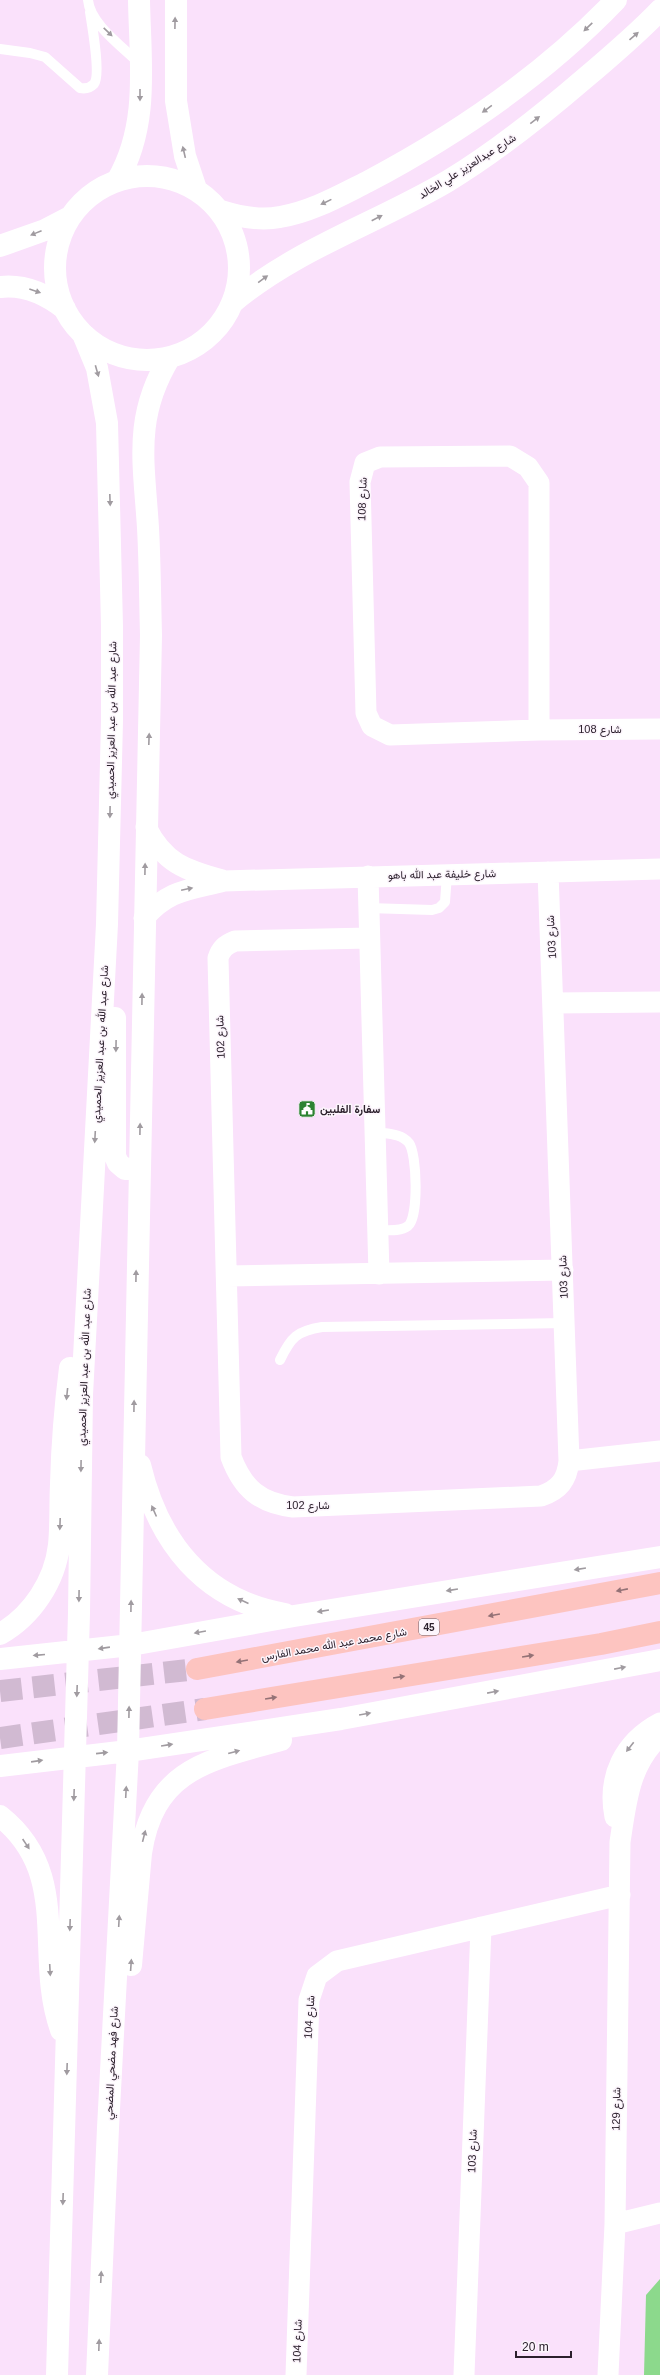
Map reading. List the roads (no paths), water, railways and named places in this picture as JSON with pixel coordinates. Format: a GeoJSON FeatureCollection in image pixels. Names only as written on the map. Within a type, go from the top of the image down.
{"type":"FeatureCollection","features":[{"type":"Feature","properties":{"kind":"main road","name":"شارع محمد عبد الله محمد الفارس"},"geometry":{"type":"LineString","coordinates":[[197,1669],[660,1583]]}},
{"type":"Feature","properties":{"kind":"main road"},"geometry":{"type":"LineString","coordinates":[[205,1709],[601,1644],[660,1632]]}},
{"type":"Feature","properties":{"kind":"street"},"geometry":{"type":"LineString","coordinates":[[117,180],[126,167],[136,137],[140,118],[139,0]]}},
{"type":"Feature","properties":{"kind":"street"},"geometry":{"type":"LineString","coordinates":[[176,0],[176,101],[185,156],[196,189]]}},
{"type":"Feature","properties":{"kind":"street"},"geometry":{"type":"LineString","coordinates":[[221,211],[259,219],[298,214],[394,168],[468,122],[514,89],[581,34],[616,0]]}},
{"type":"Feature","properties":{"kind":"street","name":"شارع عبدالعزيز علي الخالد"},"geometry":{"type":"LineString","coordinates":[[232,303],[269,274],[293,260],[410,201],[484,157],[539,118],[638,32],[660,10]]}},
{"type":"Feature","properties":{"kind":"street"},"geometry":{"type":"LineString","coordinates":[[0,287],[31,290],[55,301],[65,309],[83,334],[100,347],[120,356],[140,360],[170,357],[182,354],[203,342],[220,324],[232,303],[239,280],[238,256],[232,232],[221,211],[196,189],[175,179],[152,175],[129,177],[106,184],[86,198],[70,217],[60,239],[55,262],[57,287],[65,309]]}},
{"type":"Feature","properties":{"kind":"street"},"geometry":{"type":"LineString","coordinates":[[0,246],[39,232],[70,217]]}},
{"type":"Feature","properties":{"kind":"street","name":"شارع عبد الله بن عبد العزيز الحميدي"},"geometry":{"type":"LineString","coordinates":[[75,1756],[82,1395],[107,924],[112,626],[107,430],[102,386],[83,334]]}},
{"type":"Feature","properties":{"kind":"street"},"geometry":{"type":"LineString","coordinates":[[128,1751],[131,1645],[133,1434],[151,635],[150,558],[142,444],[146,413],[152,389],[170,357]]}},
{"type":"Feature","properties":{"kind":"street","name":"شارع 108"},"geometry":{"type":"LineString","coordinates":[[539,730],[538,483],[528,467],[510,456],[380,457],[365,463],[360,482],[366,713],[372,726],[390,735],[539,730],[660,729]]}},
{"type":"Feature","properties":{"kind":"street","name":"شارع خليفة عبد الله باهو"},"geometry":{"type":"LineString","coordinates":[[146,827],[161,851],[179,866],[224,881]]}},
{"type":"Feature","properties":{"kind":"street","name":"شارع خليفة عبد الله باهو"},"geometry":{"type":"LineString","coordinates":[[144,918],[153,908],[173,893],[224,881],[660,869]]}},
{"type":"Feature","properties":{"kind":"street","name":"شارع 103"},"geometry":{"type":"LineString","coordinates":[[548,872],[554,1002],[569,1461]]}},
{"type":"Feature","properties":{"kind":"street"},"geometry":{"type":"LineString","coordinates":[[368,876],[379,1274]]}},
{"type":"Feature","properties":{"kind":"street"},"geometry":{"type":"LineString","coordinates":[[107,924],[115,1005],[115,1156],[118,1164],[125,1169],[139,1168]]}},
{"type":"Feature","properties":{"kind":"street","name":"شارع 102"},"geometry":{"type":"LineString","coordinates":[[369,938],[235,942],[227,944],[221,950],[218,958],[232,1457],[237,1474],[248,1487],[261,1498],[276,1505],[293,1507],[541,1496],[554,1491],[562,1483],[568,1472],[569,1461]]}},
{"type":"Feature","properties":{"kind":"street"},"geometry":{"type":"LineString","coordinates":[[554,1002],[660,1002]]}},
{"type":"Feature","properties":{"kind":"street"},"geometry":{"type":"LineString","coordinates":[[228,1276],[563,1270]]}},
{"type":"Feature","properties":{"kind":"street"},"geometry":{"type":"LineString","coordinates":[[0,1634],[27,1613],[45,1588],[51,1575],[59,1546],[61,1485],[71,1364],[87,1287]]}},
{"type":"Feature","properties":{"kind":"street"},"geometry":{"type":"LineString","coordinates":[[133,1434],[153,1509],[170,1539],[186,1561],[217,1587],[235,1598],[260,1608],[294,1616]]}},
{"type":"Feature","properties":{"kind":"street"},"geometry":{"type":"LineString","coordinates":[[569,1461],[660,1451]]}},
{"type":"Feature","properties":{"kind":"street"},"geometry":{"type":"LineString","coordinates":[[0,1659],[78,1652],[131,1645],[294,1616],[660,1557]]}},
{"type":"Feature","properties":{"kind":"street"},"geometry":{"type":"LineString","coordinates":[[0,1766],[75,1756],[128,1751],[341,1719],[660,1660]]}},
{"type":"Feature","properties":{"kind":"street"},"geometry":{"type":"LineString","coordinates":[[108,2128],[122,2061],[128,2011],[141,1853],[145,1831],[156,1805],[177,1780],[203,1764],[231,1752],[288,1738],[341,1719]]}},
{"type":"Feature","properties":{"kind":"street","name":"شارع 129"},"geometry":{"type":"LineString","coordinates":[[608,2375],[615,2224],[620,1895],[620,1842],[613,1796],[617,1771],[629,1748],[638,1737],[660,1723]]}},
{"type":"Feature","properties":{"kind":"street","name":"شارع 129"},"geometry":{"type":"LineString","coordinates":[[620,1842],[631,1781],[644,1754],[660,1736]]}},
{"type":"Feature","properties":{"kind":"street","name":"شارع فهد مضحي المضحي"},"geometry":{"type":"LineString","coordinates":[[97,2375],[108,2128],[128,1751]]}},
{"type":"Feature","properties":{"kind":"street"},"geometry":{"type":"LineString","coordinates":[[57,2375],[75,1756]]}},
{"type":"Feature","properties":{"kind":"street"},"geometry":{"type":"LineString","coordinates":[[0,1816],[20,1835],[29,1849],[44,1882],[48,1901],[51,1991],[56,2015],[67,2047]]}},
{"type":"Feature","properties":{"kind":"street","name":"شارع 104"},"geometry":{"type":"LineString","coordinates":[[296,2375],[309,2000],[313,1984],[323,1970],[337,1960],[620,1895]]}},
{"type":"Feature","properties":{"kind":"street","name":"شارع 103"},"geometry":{"type":"LineString","coordinates":[[464,2375],[481,1927]]}},
{"type":"Feature","properties":{"kind":"street"},"geometry":{"type":"LineString","coordinates":[[615,2224],[660,2213]]}},
{"type":"Feature","properties":{"kind":"lane"},"geometry":{"type":"LineString","coordinates":[[0,49],[40,55],[49,60],[75,85],[85,89],[90,87],[94,83],[97,73],[88,0]]}},
{"type":"Feature","properties":{"kind":"lane"},"geometry":{"type":"LineString","coordinates":[[90,12],[96,21],[140,64]]}},
{"type":"Feature","properties":{"kind":"lane"},"geometry":{"type":"LineString","coordinates":[[368,908],[432,910],[439,908],[445,902],[447,874]]}},
{"type":"Feature","properties":{"kind":"lane"},"geometry":{"type":"LineString","coordinates":[[375,1132],[400,1136],[410,1144],[414,1157],[415,1210],[411,1222],[401,1229],[378,1230]]}},
{"type":"Feature","properties":{"kind":"lane"},"geometry":{"type":"LineString","coordinates":[[280,1360],[292,1339],[301,1332],[322,1327],[565,1323]]}},
{"type":"Feature","properties":{"kind":"tunnel"},"geometry":{"type":"LineString","coordinates":[[0,1691],[197,1669]]}},
{"type":"Feature","properties":{"kind":"tunnel"},"geometry":{"type":"LineString","coordinates":[[0,1738],[205,1709]]}},
{"type":"Feature","properties":{"kind":"place","name":"سفارة الفلبين"},"geometry":{"type":"Point","coordinates":[307,1109]}}]}
